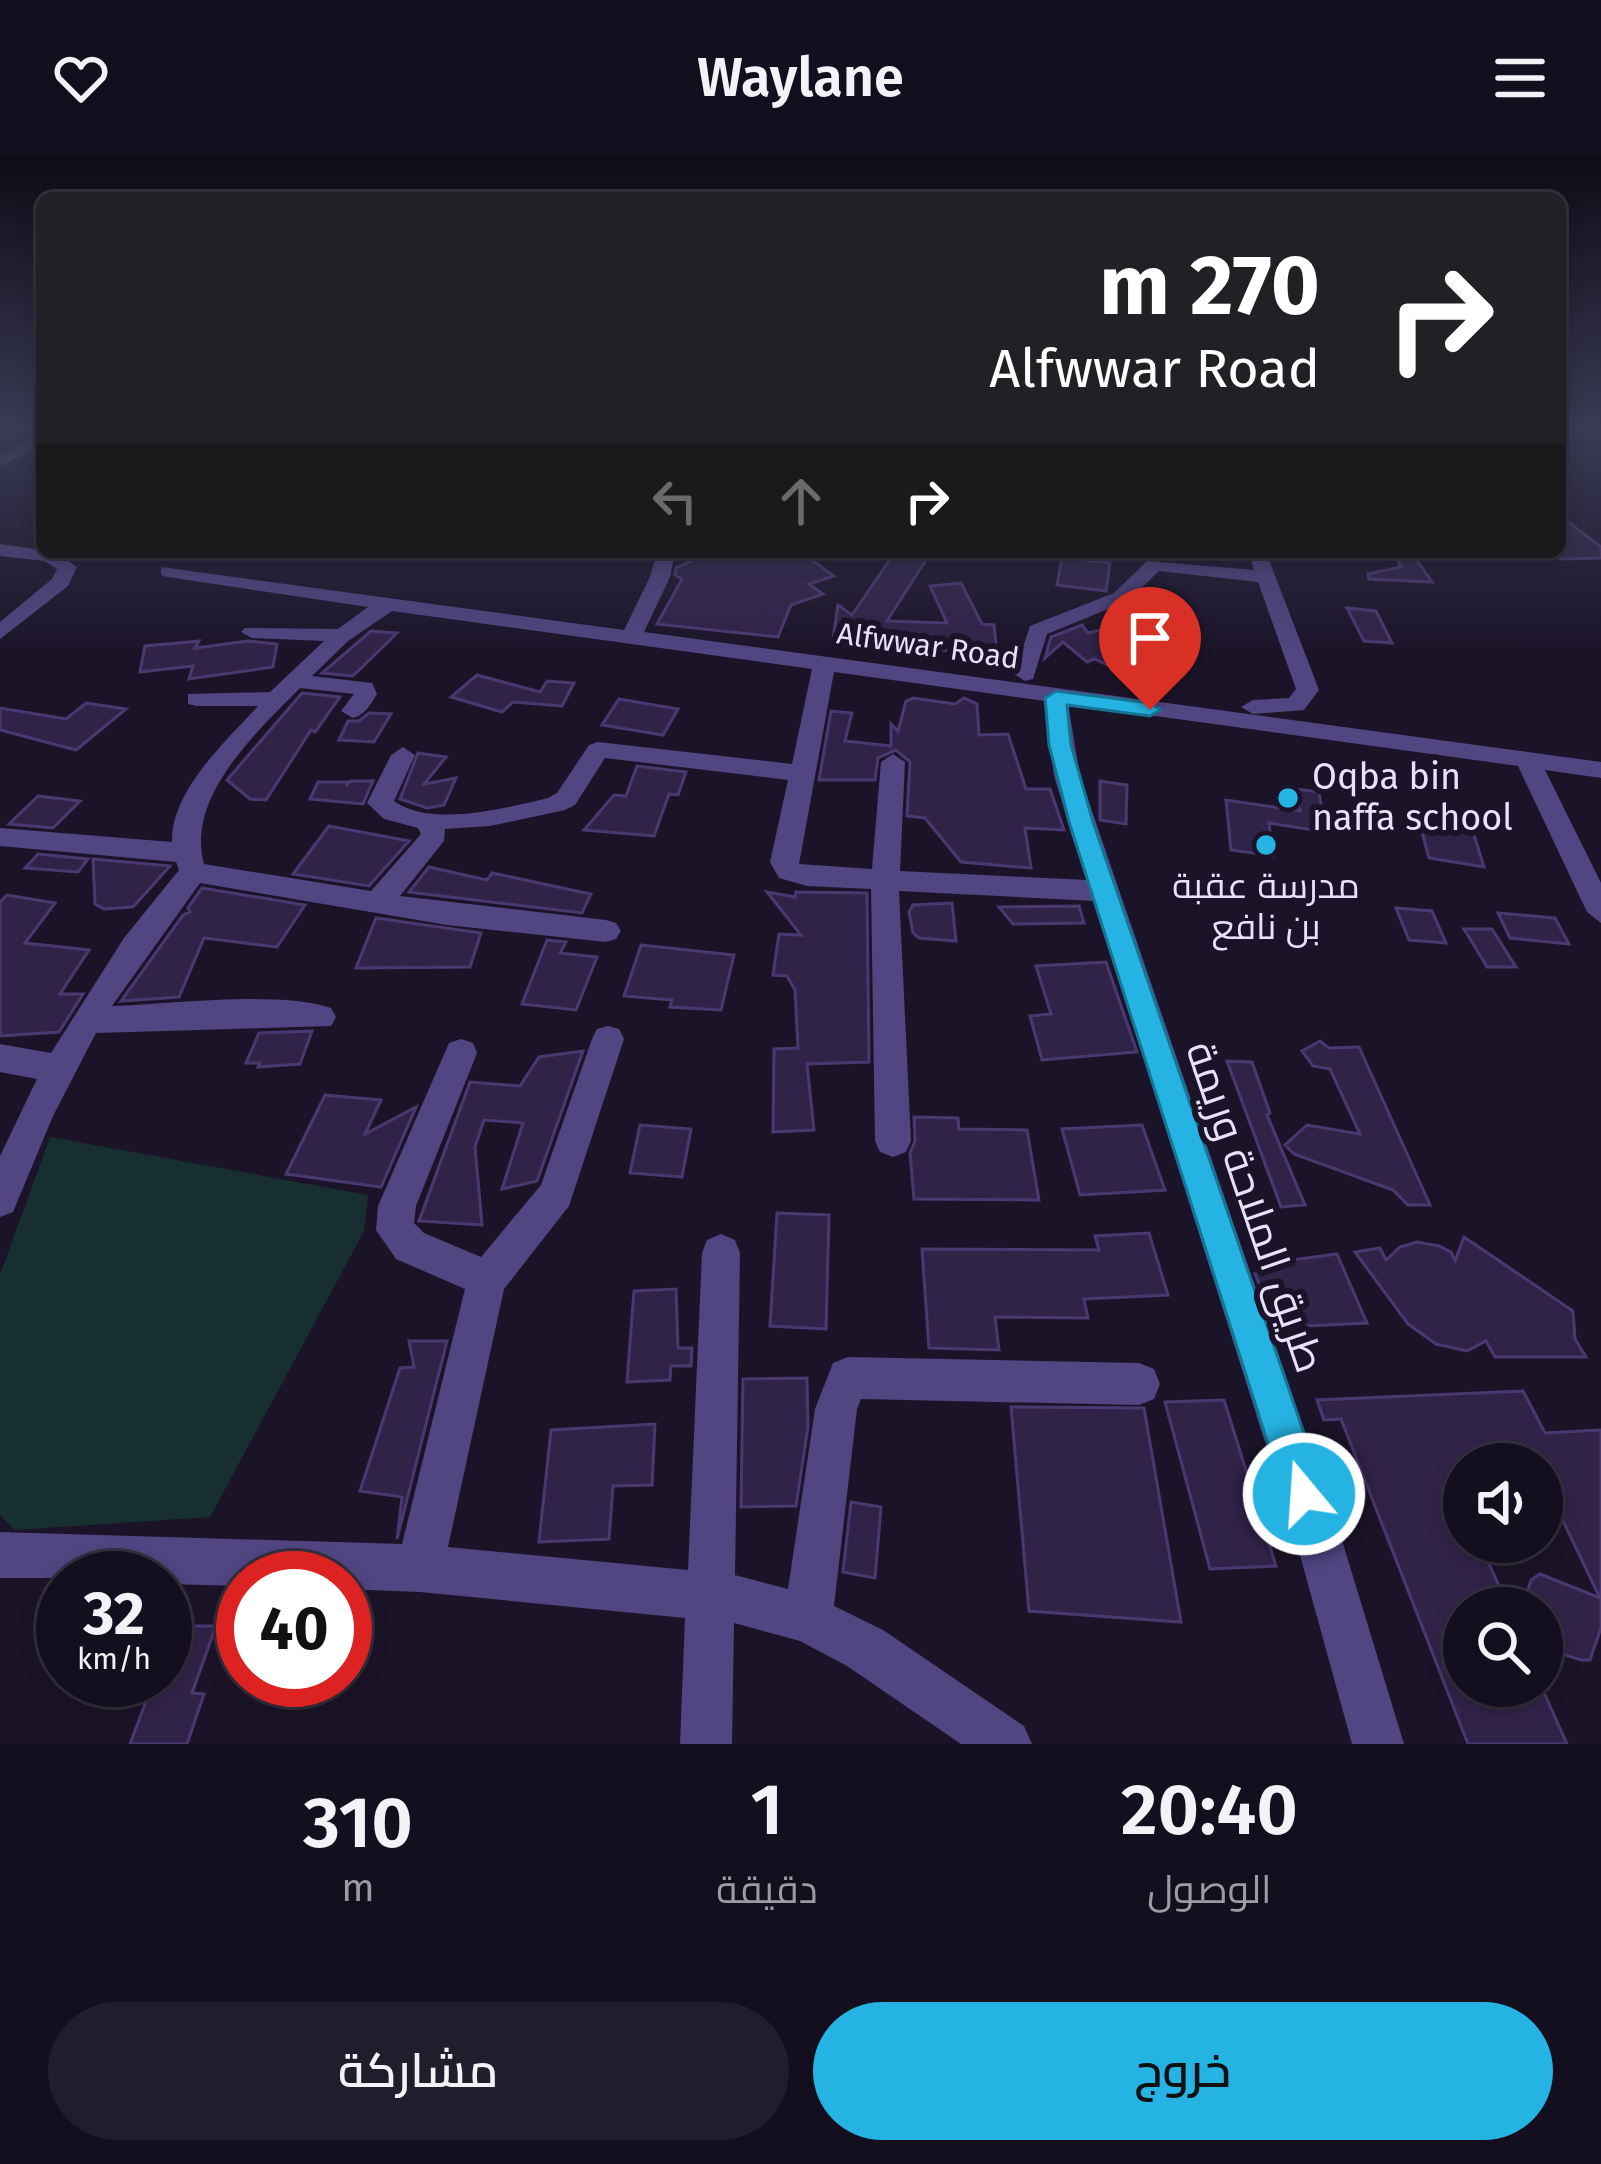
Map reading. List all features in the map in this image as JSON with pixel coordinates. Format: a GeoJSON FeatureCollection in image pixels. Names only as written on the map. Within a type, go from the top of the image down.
{"type":"FeatureCollection","features":[{"type":"Feature","properties":{"kind":"street"},"geometry":{"type":"LineString","coordinates":[[0,550],[36,556]]}},
{"type":"Feature","properties":{"kind":"street"},"geometry":{"type":"LineString","coordinates":[[0,633],[67,572],[61,561],[44,558]]}},
{"type":"Feature","properties":{"kind":"street"},"geometry":{"type":"LineString","coordinates":[[629,638],[660,577],[664,558]]}},
{"type":"Feature","properties":{"kind":"street"},"geometry":{"type":"LineString","coordinates":[[1105,891],[807,876],[786,867],[801,773],[833,666],[915,661],[1264,708],[1296,705],[1308,690],[1259,558]]}},
{"type":"Feature","properties":{"kind":"street"},"geometry":{"type":"LineString","coordinates":[[1024,674],[1037,630],[1120,597],[1154,565],[1266,577]]}},
{"type":"Feature","properties":{"kind":"street","name":"Alfwwar Road"},"geometry":{"type":"LineString","coordinates":[[168,571],[1056,698],[1601,770]]}},
{"type":"Feature","properties":{"kind":"street"},"geometry":{"type":"LineString","coordinates":[[0,1200],[10,1150],[190,862],[184,835],[195,801],[339,635],[364,615],[389,604]]}},
{"type":"Feature","properties":{"kind":"street"},"geometry":{"type":"LineString","coordinates":[[252,632],[339,635]]}},
{"type":"Feature","properties":{"kind":"street"},"geometry":{"type":"LineString","coordinates":[[196,699],[364,688],[366,694],[353,711]]}},
{"type":"Feature","properties":{"kind":"street","name":"طريق الملاحة وريمة"},"geometry":{"type":"LineString","coordinates":[[1056,698],[1067,776],[1318,1537],[1378,1744]]}},
{"type":"Feature","properties":{"kind":"street"},"geometry":{"type":"LineString","coordinates":[[403,754],[380,802],[395,814],[429,823],[556,804],[566,799],[598,750],[801,773]]}},
{"type":"Feature","properties":{"kind":"street"},"geometry":{"type":"LineString","coordinates":[[1527,759],[1601,912]]}},
{"type":"Feature","properties":{"kind":"street"},"geometry":{"type":"LineString","coordinates":[[892,762],[884,880],[893,1141]]}},
{"type":"Feature","properties":{"kind":"street"},"geometry":{"type":"LineString","coordinates":[[380,900],[435,835],[429,823]]}},
{"type":"Feature","properties":{"kind":"street"},"geometry":{"type":"LineString","coordinates":[[0,837],[190,862],[464,916],[606,931]]}},
{"type":"Feature","properties":{"kind":"street"},"geometry":{"type":"LineString","coordinates":[[90,1020],[249,1014],[320,1018]]}},
{"type":"Feature","properties":{"kind":"street"},"geometry":{"type":"LineString","coordinates":[[420,1568],[487,1279],[556,1194],[608,1039]]}},
{"type":"Feature","properties":{"kind":"street"},"geometry":{"type":"LineString","coordinates":[[461,1053],[397,1206],[395,1230],[410,1246],[487,1279]]}},
{"type":"Feature","properties":{"kind":"street"},"geometry":{"type":"LineString","coordinates":[[0,1058],[62,1069]]}},
{"type":"Feature","properties":{"kind":"street"},"geometry":{"type":"LineString","coordinates":[[706,1744],[721,1253]]}},
{"type":"Feature","properties":{"kind":"street"},"geometry":{"type":"LineString","coordinates":[[808,1619],[836,1409],[848,1378],[1139,1384]]}},
{"type":"Feature","properties":{"kind":"street"},"geometry":{"type":"LineString","coordinates":[[0,1555],[420,1568],[711,1594],[808,1619],[884,1660],[1006,1744]]}},
{"type":"Feature","properties":{"kind":"green space"},"geometry":{"type":"Polygon","coordinates":[[[50,1137],[368,1195],[364,1231],[210,1517],[15,1530],[0,1515],[0,1275],[50,1137]]]}},
{"type":"Feature","properties":{"kind":"building"},"geometry":{"type":"Polygon","coordinates":[[[1566,521],[1601,547],[1601,558],[1560,559],[1566,558],[1566,521]]]}},
{"type":"Feature","properties":{"kind":"building"},"geometry":{"type":"Polygon","coordinates":[[[698,558],[808,558],[834,576],[809,584],[823,594],[791,605],[778,637],[657,624],[682,579],[675,575],[676,568],[698,558]]]}},
{"type":"Feature","properties":{"kind":"building"},"geometry":{"type":"Polygon","coordinates":[[[891,558],[927,558],[887,621],[947,623],[930,586],[961,583],[982,624],[994,625],[997,653],[832,645],[838,605],[852,615],[891,558]]]}},
{"type":"Feature","properties":{"kind":"building"},"geometry":{"type":"Polygon","coordinates":[[[1062,558],[1110,563],[1106,591],[1057,585],[1062,558]]]}},
{"type":"Feature","properties":{"kind":"building"},"geometry":{"type":"Polygon","coordinates":[[[1397,558],[1415,558],[1432,582],[1369,579],[1368,574],[1401,567],[1397,558]]]}},
{"type":"Feature","properties":{"kind":"building"},"geometry":{"type":"Polygon","coordinates":[[[1347,608],[1376,611],[1392,643],[1364,641],[1347,608]]]}},
{"type":"Feature","properties":{"kind":"building"},"geometry":{"type":"Polygon","coordinates":[[[1082,625],[1088,633],[1119,625],[1171,654],[1144,664],[1132,676],[1094,659],[1087,662],[1063,642],[1045,658],[1051,637],[1082,625]]]}},
{"type":"Feature","properties":{"kind":"building"},"geometry":{"type":"Polygon","coordinates":[[[371,631],[397,633],[353,676],[322,673],[371,631]]]}},
{"type":"Feature","properties":{"kind":"building"},"geometry":{"type":"Polygon","coordinates":[[[199,641],[195,648],[248,641],[277,644],[273,667],[189,679],[193,666],[140,672],[145,646],[199,641]]]}},
{"type":"Feature","properties":{"kind":"building"},"geometry":{"type":"Polygon","coordinates":[[[477,675],[540,692],[547,681],[574,683],[562,706],[513,702],[502,712],[451,697],[477,675]]]}},
{"type":"Feature","properties":{"kind":"building"},"geometry":{"type":"Polygon","coordinates":[[[302,693],[340,697],[315,732],[311,730],[266,800],[250,799],[227,780],[302,693]]]}},
{"type":"Feature","properties":{"kind":"building"},"geometry":{"type":"Polygon","coordinates":[[[964,698],[977,704],[979,735],[1008,734],[1026,789],[1050,789],[1064,830],[1025,828],[1031,868],[961,862],[925,818],[907,816],[910,762],[896,750],[878,758],[875,780],[819,780],[831,711],[852,713],[845,741],[891,746],[891,724],[898,731],[906,701],[955,704],[964,698]]]}},
{"type":"Feature","properties":{"kind":"building"},"geometry":{"type":"Polygon","coordinates":[[[619,699],[678,709],[663,735],[602,725],[619,699]]]}},
{"type":"Feature","properties":{"kind":"building"},"geometry":{"type":"Polygon","coordinates":[[[86,703],[126,709],[76,750],[0,730],[0,708],[66,719],[86,703]]]}},
{"type":"Feature","properties":{"kind":"building"},"geometry":{"type":"Polygon","coordinates":[[[369,713],[391,714],[374,742],[339,740],[348,721],[359,721],[369,713]]]}},
{"type":"Feature","properties":{"kind":"building"},"geometry":{"type":"Polygon","coordinates":[[[418,753],[446,757],[424,784],[456,778],[444,805],[427,808],[400,799],[418,753]]]}},
{"type":"Feature","properties":{"kind":"building"},"geometry":{"type":"Polygon","coordinates":[[[637,766],[686,772],[678,795],[669,794],[654,836],[584,830],[614,795],[626,796],[637,766]]]}},
{"type":"Feature","properties":{"kind":"building"},"geometry":{"type":"Polygon","coordinates":[[[351,781],[373,781],[363,804],[310,799],[318,782],[348,782],[346,786],[351,781]]]}},
{"type":"Feature","properties":{"kind":"building"},"geometry":{"type":"Polygon","coordinates":[[[1100,781],[1127,785],[1126,824],[1100,820],[1100,781]]]}},
{"type":"Feature","properties":{"kind":"building"},"geometry":{"type":"Polygon","coordinates":[[[1296,789],[1319,792],[1326,832],[1269,823],[1273,856],[1231,850],[1226,800],[1300,811],[1296,789]]]}},
{"type":"Feature","properties":{"kind":"building"},"geometry":{"type":"Polygon","coordinates":[[[38,796],[80,801],[53,828],[9,824],[38,796]]]}},
{"type":"Feature","properties":{"kind":"building"},"geometry":{"type":"Polygon","coordinates":[[[1415,807],[1461,814],[1464,824],[1471,825],[1484,867],[1429,858],[1415,807]]]}},
{"type":"Feature","properties":{"kind":"building"},"geometry":{"type":"Polygon","coordinates":[[[329,826],[409,841],[369,886],[293,874],[329,826]]]}},
{"type":"Feature","properties":{"kind":"building"},"geometry":{"type":"Polygon","coordinates":[[[38,854],[88,859],[78,872],[25,868],[38,854]]]}},
{"type":"Feature","properties":{"kind":"building"},"geometry":{"type":"Polygon","coordinates":[[[93,859],[170,866],[133,907],[104,909],[95,904],[93,859]]]}},
{"type":"Feature","properties":{"kind":"building"},"geometry":{"type":"Polygon","coordinates":[[[429,867],[487,880],[492,873],[591,894],[582,913],[409,892],[429,867]]]}},
{"type":"Feature","properties":{"kind":"building"},"geometry":{"type":"Polygon","coordinates":[[[202,888],[305,905],[277,947],[204,938],[179,997],[121,1001],[183,915],[190,912],[202,888]]]}},
{"type":"Feature","properties":{"kind":"building"},"geometry":{"type":"Polygon","coordinates":[[[767,892],[795,897],[796,892],[867,893],[869,1062],[807,1064],[814,1130],[773,1132],[774,1049],[798,1048],[795,990],[787,976],[773,975],[779,934],[801,935],[767,892]]]}},
{"type":"Feature","properties":{"kind":"building"},"geometry":{"type":"Polygon","coordinates":[[[7,895],[55,903],[25,943],[89,950],[60,994],[83,994],[59,1032],[0,1036],[0,902],[7,895]]]}},
{"type":"Feature","properties":{"kind":"building"},"geometry":{"type":"Polygon","coordinates":[[[952,903],[956,941],[919,938],[913,933],[909,912],[913,905],[952,903]]]}},
{"type":"Feature","properties":{"kind":"building"},"geometry":{"type":"Polygon","coordinates":[[[1079,906],[1084,923],[1013,924],[999,907],[1079,906]]]}},
{"type":"Feature","properties":{"kind":"building"},"geometry":{"type":"Polygon","coordinates":[[[1396,908],[1432,911],[1446,943],[1409,940],[1396,908]]]}},
{"type":"Feature","properties":{"kind":"building"},"geometry":{"type":"Polygon","coordinates":[[[1498,913],[1555,918],[1569,944],[1510,938],[1498,913]]]}},
{"type":"Feature","properties":{"kind":"building"},"geometry":{"type":"Polygon","coordinates":[[[376,918],[481,933],[470,967],[356,968],[376,918]]]}},
{"type":"Feature","properties":{"kind":"building"},"geometry":{"type":"Polygon","coordinates":[[[1464,929],[1492,929],[1516,967],[1487,967],[1464,929]]]}},
{"type":"Feature","properties":{"kind":"building"},"geometry":{"type":"Polygon","coordinates":[[[547,940],[566,942],[560,953],[597,957],[576,1010],[522,1004],[547,940]]]}},
{"type":"Feature","properties":{"kind":"building"},"geometry":{"type":"Polygon","coordinates":[[[641,945],[734,955],[721,1010],[670,1007],[672,1000],[624,996],[641,945]]]}},
{"type":"Feature","properties":{"kind":"building"},"geometry":{"type":"Polygon","coordinates":[[[1106,962],[1137,1052],[1042,1060],[1030,1016],[1051,1014],[1036,966],[1106,962]]]}},
{"type":"Feature","properties":{"kind":"building"},"geometry":{"type":"Polygon","coordinates":[[[312,1031],[300,1064],[258,1067],[260,1063],[246,1063],[259,1033],[312,1031]]]}},
{"type":"Feature","properties":{"kind":"building"},"geometry":{"type":"Polygon","coordinates":[[[1320,1041],[1329,1048],[1359,1047],[1430,1205],[1408,1205],[1393,1190],[1294,1154],[1285,1145],[1307,1125],[1360,1134],[1330,1069],[1313,1066],[1302,1051],[1320,1041]]]}},
{"type":"Feature","properties":{"kind":"building"},"geometry":{"type":"Polygon","coordinates":[[[583,1051],[537,1181],[502,1189],[523,1123],[484,1120],[475,1147],[482,1225],[419,1221],[470,1082],[520,1086],[539,1057],[583,1051]]]}},
{"type":"Feature","properties":{"kind":"building"},"geometry":{"type":"Polygon","coordinates":[[[1227,1061],[1252,1062],[1267,1115],[1305,1205],[1281,1207],[1227,1061]]]}},
{"type":"Feature","properties":{"kind":"building"},"geometry":{"type":"Polygon","coordinates":[[[325,1095],[381,1100],[365,1134],[416,1107],[381,1187],[286,1174],[325,1095]]]}},
{"type":"Feature","properties":{"kind":"building"},"geometry":{"type":"Polygon","coordinates":[[[914,1117],[958,1118],[959,1129],[1027,1130],[1039,1200],[914,1199],[910,1153],[915,1141],[914,1117]]]}},
{"type":"Feature","properties":{"kind":"building"},"geometry":{"type":"Polygon","coordinates":[[[640,1125],[691,1129],[682,1177],[630,1173],[640,1125]]]}},
{"type":"Feature","properties":{"kind":"building"},"geometry":{"type":"Polygon","coordinates":[[[1142,1125],[1165,1190],[1080,1195],[1062,1129],[1142,1125]]]}},
{"type":"Feature","properties":{"kind":"building"},"geometry":{"type":"Polygon","coordinates":[[[777,1213],[829,1215],[826,1329],[770,1326],[777,1213]]]}},
{"type":"Feature","properties":{"kind":"building"},"geometry":{"type":"Polygon","coordinates":[[[1149,1233],[1168,1295],[1084,1299],[1088,1318],[995,1317],[999,1350],[929,1348],[922,1249],[1099,1250],[1095,1236],[1149,1233]]]}},
{"type":"Feature","properties":{"kind":"building"},"geometry":{"type":"Polygon","coordinates":[[[1464,1237],[1573,1311],[1575,1339],[1586,1357],[1495,1357],[1486,1341],[1467,1351],[1436,1344],[1408,1324],[1355,1252],[1380,1248],[1386,1260],[1400,1247],[1417,1242],[1451,1252],[1455,1261],[1464,1237]]]}},
{"type":"Feature","properties":{"kind":"building"},"geometry":{"type":"Polygon","coordinates":[[[1337,1254],[1367,1323],[1286,1327],[1273,1294],[1261,1288],[1255,1274],[1267,1272],[1263,1264],[1337,1254]]]}},
{"type":"Feature","properties":{"kind":"building"},"geometry":{"type":"Polygon","coordinates":[[[676,1289],[678,1348],[692,1348],[691,1366],[671,1366],[670,1380],[627,1382],[634,1291],[676,1289]]]}},
{"type":"Feature","properties":{"kind":"building"},"geometry":{"type":"Polygon","coordinates":[[[409,1341],[447,1341],[397,1539],[402,1497],[360,1491],[400,1368],[414,1367],[409,1341]]]}},
{"type":"Feature","properties":{"kind":"building"},"geometry":{"type":"Polygon","coordinates":[[[807,1378],[808,1427],[796,1506],[741,1507],[743,1379],[807,1378]]]}},
{"type":"Feature","properties":{"kind":"building"},"geometry":{"type":"Polygon","coordinates":[[[1523,1391],[1545,1433],[1601,1430],[1601,1628],[1590,1660],[1563,1653],[1563,1587],[1529,1587],[1540,1574],[1600,1598],[1563,1521],[1563,1443],[1443,1443],[1443,1563],[1489,1563],[1499,1587],[1443,1587],[1443,1680],[1341,1419],[1324,1420],[1317,1400],[1523,1391]]]}},
{"type":"Feature","properties":{"kind":"building"},"geometry":{"type":"Polygon","coordinates":[[[1224,1400],[1276,1566],[1210,1569],[1165,1402],[1224,1400]]]}},
{"type":"Feature","properties":{"kind":"building"},"geometry":{"type":"Polygon","coordinates":[[[1011,1407],[1144,1408],[1181,1622],[1029,1611],[1011,1407]]]}},
{"type":"Feature","properties":{"kind":"building"},"geometry":{"type":"Polygon","coordinates":[[[655,1424],[652,1485],[613,1486],[609,1539],[539,1542],[551,1430],[655,1424]]]}},
{"type":"Feature","properties":{"kind":"building"},"geometry":{"type":"Polygon","coordinates":[[[851,1502],[881,1507],[875,1578],[843,1572],[851,1502]]]}},
{"type":"Feature","properties":{"kind":"building"},"geometry":{"type":"Polygon","coordinates":[[[192,1626],[216,1626],[192,1693],[192,1626]]]}},
{"type":"Feature","properties":{"kind":"building"},"geometry":{"type":"Polygon","coordinates":[[[192,1693],[204,1694],[187,1744],[130,1744],[144,1707],[192,1707],[192,1693]]]}},
{"type":"Feature","properties":{"kind":"building"},"geometry":{"type":"Polygon","coordinates":[[[1454,1707],[1550,1707],[1567,1744],[1468,1744],[1454,1707]]]}},
{"type":"Feature","properties":{"kind":"place","name":"Oqba bin naffa school"},"geometry":{"type":"Point","coordinates":[1288,798]}},
{"type":"Feature","properties":{"kind":"place","name":"مدرسة عقبة بن نافع"},"geometry":{"type":"Point","coordinates":[1266,845]}},
{"type":"Feature","properties":{"kind":"route"},"geometry":{"type":"LineString","coordinates":[[1150,710],[1056,698],[1060,745],[1140,1006],[1304,1494]]}}]}
